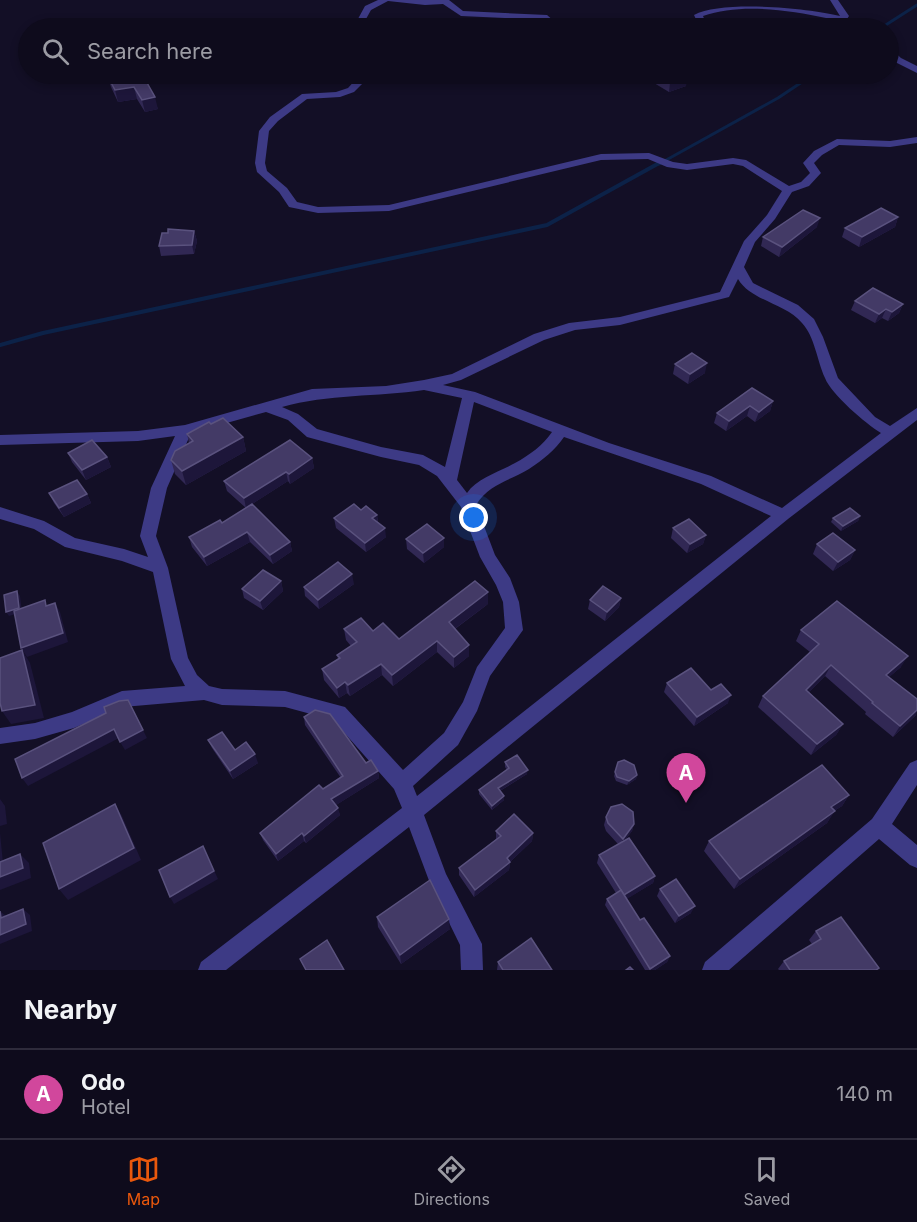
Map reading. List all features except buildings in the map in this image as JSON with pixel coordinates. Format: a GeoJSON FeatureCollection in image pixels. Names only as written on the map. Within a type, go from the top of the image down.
{"type":"FeatureCollection","features":[{"type":"Feature","properties":{"kind":"street"},"geometry":{"type":"LineString","coordinates":[[362,18],[368,8],[384,0]]}},
{"type":"Feature","properties":{"kind":"street"},"geometry":{"type":"LineString","coordinates":[[391,0],[425,3],[445,1],[461,13],[547,18]]}},
{"type":"Feature","properties":{"kind":"street"},"geometry":{"type":"LineString","coordinates":[[834,0],[845,16],[844,18]]}},
{"type":"Feature","properties":{"kind":"street"},"geometry":{"type":"LineString","coordinates":[[699,18],[698,15],[707,8],[750,4],[830,18]]}},
{"type":"Feature","properties":{"kind":"street"},"geometry":{"type":"LineString","coordinates":[[899,61],[917,70]]}},
{"type":"Feature","properties":{"kind":"street"},"geometry":{"type":"LineString","coordinates":[[357,84],[351,90],[337,95],[305,96],[274,118],[264,131],[260,163],[262,172],[283,190],[293,205],[318,210],[389,208],[601,157],[650,156],[671,165],[687,167],[733,161],[746,163],[788,190]]}},
{"type":"Feature","properties":{"kind":"street"},"geometry":{"type":"LineString","coordinates":[[0,440],[138,436],[184,430],[312,394],[386,391],[424,385],[456,376],[538,337],[574,326],[620,321],[674,309],[725,294],[739,269],[750,241],[771,217],[788,190],[806,184],[816,173],[808,163],[818,153],[837,142],[890,144],[917,141]]}},
{"type":"Feature","properties":{"kind":"street"},"geometry":{"type":"LineString","coordinates":[[739,269],[748,285],[794,308],[809,322],[817,337],[832,380],[870,420],[891,434]]}},
{"type":"Feature","properties":{"kind":"street"},"geometry":{"type":"LineString","coordinates":[[424,385],[470,395],[706,480],[783,515]]}},
{"type":"Feature","properties":{"kind":"street"},"geometry":{"type":"LineString","coordinates":[[449,483],[466,403],[470,395]]}},
{"type":"Feature","properties":{"kind":"street"},"geometry":{"type":"LineString","coordinates":[[268,407],[293,417],[312,433],[381,452],[423,460],[442,472],[468,506],[488,557],[504,583],[511,602],[514,630],[483,672],[471,705],[451,740],[402,783]]}},
{"type":"Feature","properties":{"kind":"street"},"geometry":{"type":"LineString","coordinates":[[208,970],[413,811],[783,515],[917,413]]}},
{"type":"Feature","properties":{"kind":"street"},"geometry":{"type":"LineString","coordinates":[[184,430],[159,488],[148,536],[160,568],[180,659],[191,680],[204,693]]}},
{"type":"Feature","properties":{"kind":"street"},"geometry":{"type":"LineString","coordinates":[[468,506],[478,489],[524,465],[549,447],[562,430]]}},
{"type":"Feature","properties":{"kind":"street"},"geometry":{"type":"LineString","coordinates":[[0,513],[39,525],[71,543],[124,555],[160,568]]}},
{"type":"Feature","properties":{"kind":"street"},"geometry":{"type":"LineString","coordinates":[[0,736],[35,731],[74,720],[122,699],[204,693],[222,697],[285,699],[339,713],[402,783],[438,879],[471,944],[472,970]]}},
{"type":"Feature","properties":{"kind":"street"},"geometry":{"type":"LineString","coordinates":[[713,970],[879,826],[917,769]]}},
{"type":"Feature","properties":{"kind":"street"},"geometry":{"type":"LineString","coordinates":[[879,826],[917,858]]}},
{"type":"Feature","properties":{"kind":"waterway"},"geometry":{"type":"LineString","coordinates":[[897,18],[917,5]]}},
{"type":"Feature","properties":{"kind":"waterway"},"geometry":{"type":"LineString","coordinates":[[659,164],[799,84]]}},
{"type":"Feature","properties":{"kind":"waterway"},"geometry":{"type":"LineString","coordinates":[[0,345],[43,333],[547,225],[661,162]]}},
{"type":"Feature","properties":{"kind":"place","name":"Odo"},"geometry":{"type":"Point","coordinates":[686,803]}}]}
